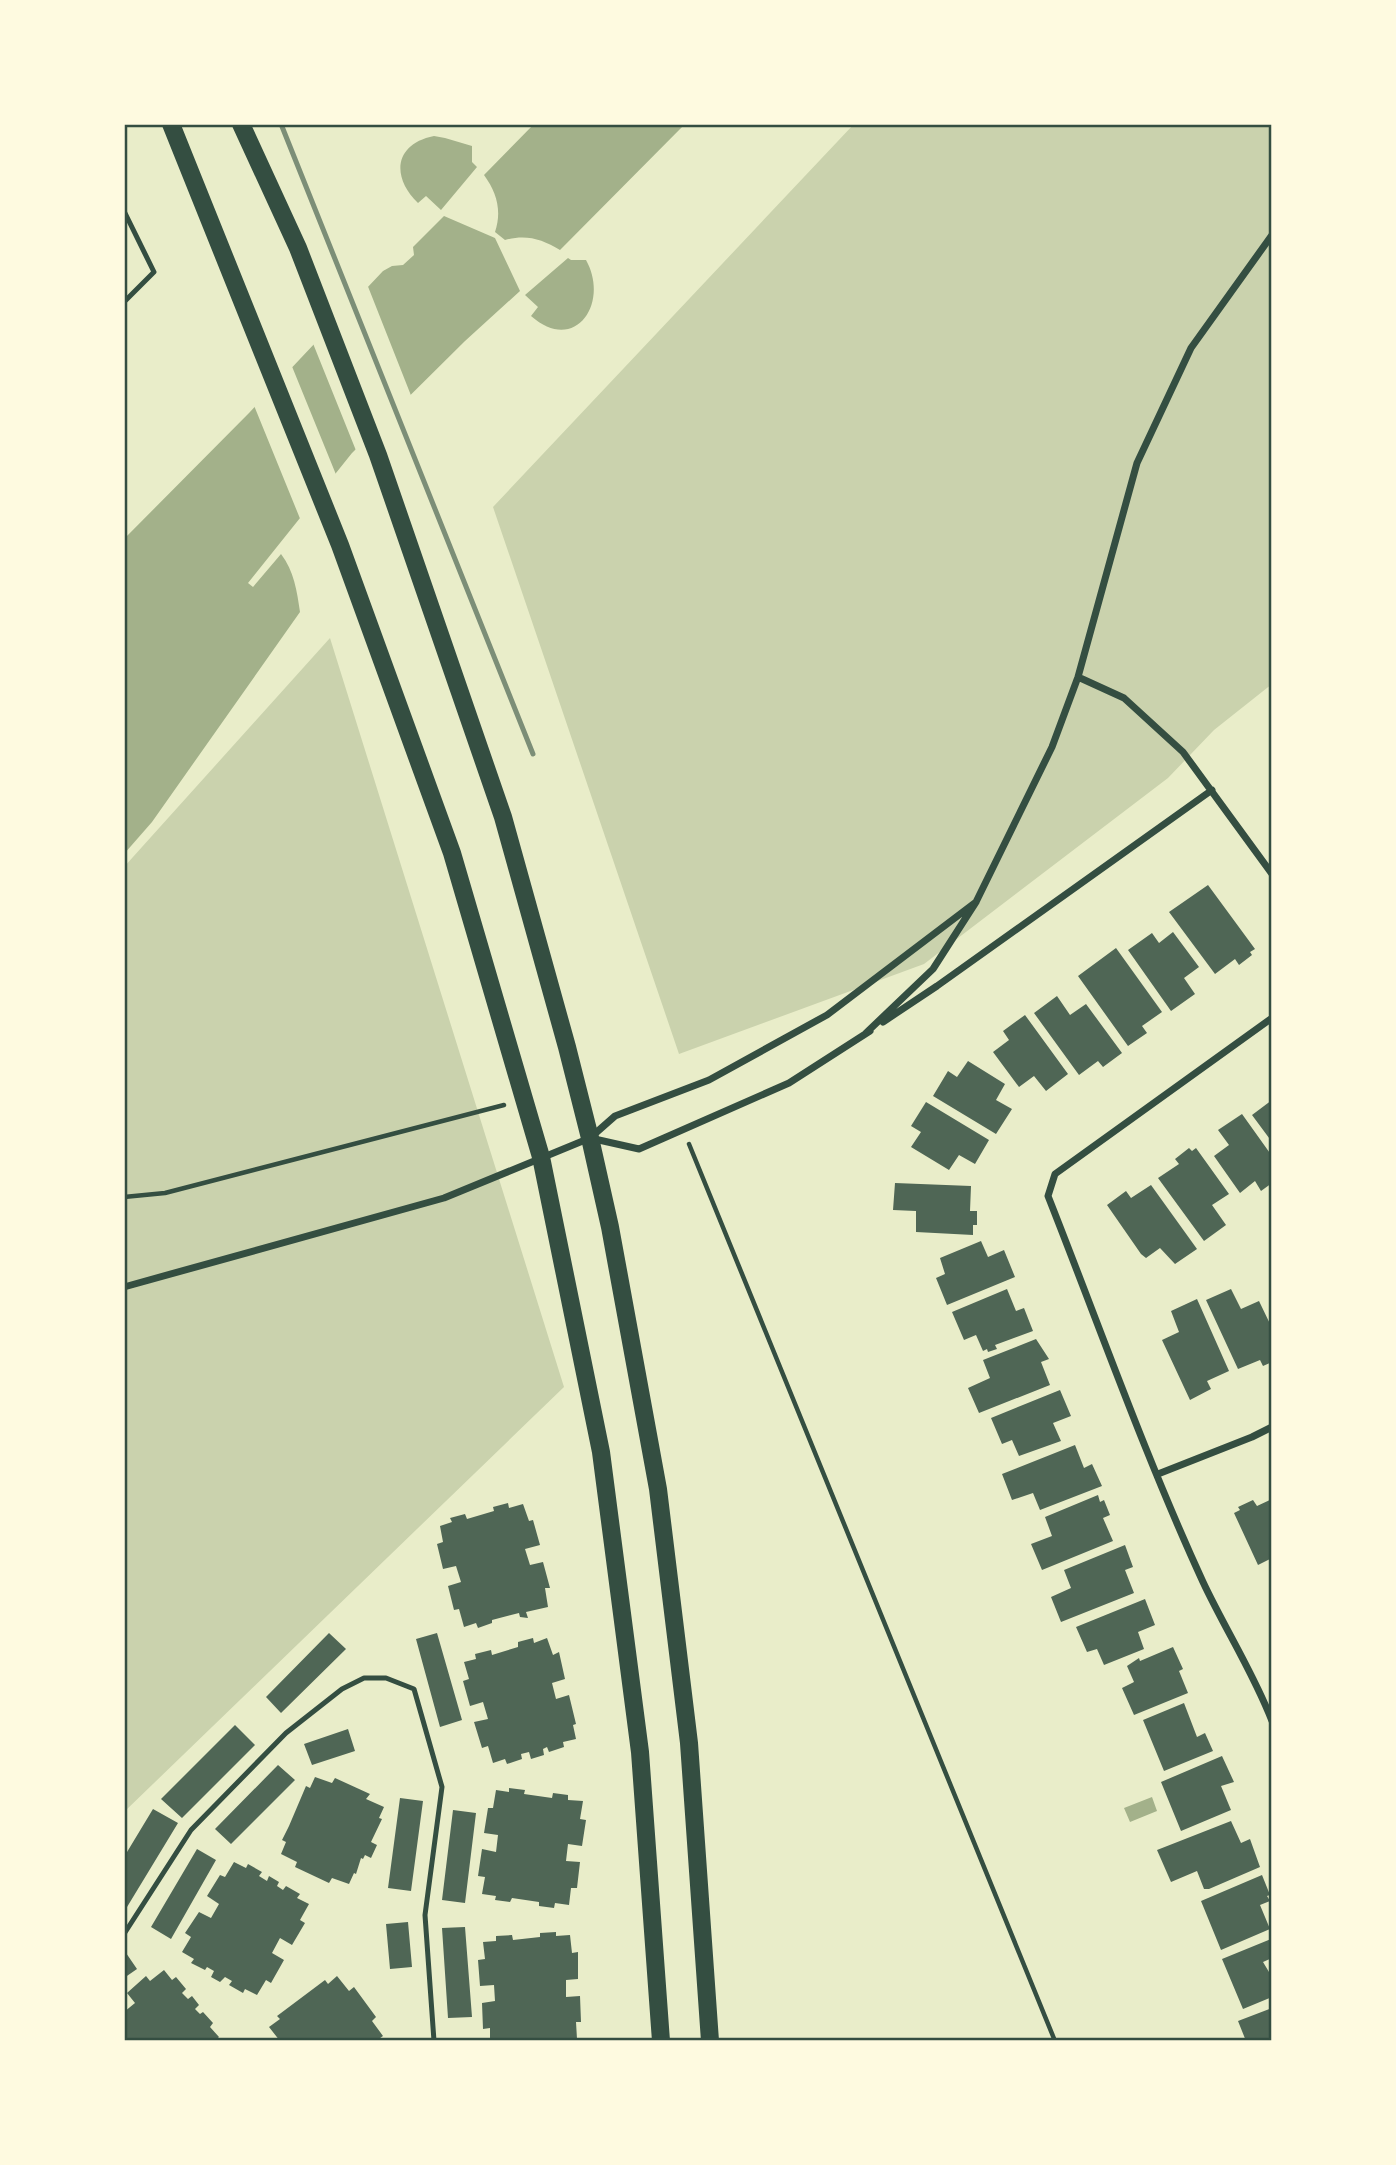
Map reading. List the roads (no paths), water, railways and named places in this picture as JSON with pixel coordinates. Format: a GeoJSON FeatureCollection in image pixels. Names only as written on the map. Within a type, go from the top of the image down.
{"type":"FeatureCollection","features":[{"type":"Feature","properties":{"kind":"main road"},"geometry":{"type":"LineString","coordinates":[[171,124],[340,545],[452,853],[541,1157],[601,1452],[640,1752],[661,2041]]}},
{"type":"Feature","properties":{"kind":"main road"},"geometry":{"type":"LineString","coordinates":[[241,124],[298,248],[378,455],[502,817],[590,1138],[610,1227],[658,1489],[689,1742],[710,2041]]}},
{"type":"Feature","properties":{"kind":"street"},"geometry":{"type":"LineString","coordinates":[[866,1033],[933,969],[976,902],[1052,747],[1078,677],[1137,463],[1191,348],[1272,235]]}},
{"type":"Feature","properties":{"kind":"street"},"geometry":{"type":"LineString","coordinates":[[1078,677],[1124,698],[1153,722],[1182,752],[1212,790],[1272,874]]}},
{"type":"Feature","properties":{"kind":"street"},"geometry":{"type":"LineString","coordinates":[[590,1138],[639,1149],[789,1083],[937,986],[1212,790]]}},
{"type":"Feature","properties":{"kind":"street"},"geometry":{"type":"LineString","coordinates":[[124,1287],[444,1198],[590,1138],[615,1116],[709,1080],[827,1015],[976,902]]}},
{"type":"Feature","properties":{"kind":"street"},"geometry":{"type":"LineString","coordinates":[[1272,1018],[1055,1174],[1048,1196],[1157,1474],[1204,1583],[1259,1687],[1272,1721]]}},
{"type":"Feature","properties":{"kind":"street"},"geometry":{"type":"LineString","coordinates":[[1157,1474],[1272,1427]]}},
{"type":"Feature","properties":{"kind":"lane"},"geometry":{"type":"LineString","coordinates":[[124,211],[154,272],[124,302]]}},
{"type":"Feature","properties":{"kind":"lane"},"geometry":{"type":"LineString","coordinates":[[124,1934],[191,1830],[286,1733],[342,1689],[364,1678],[386,1678],[414,1689],[442,1787],[425,1915],[434,2041]]}},
{"type":"Feature","properties":{"kind":"railway"},"geometry":{"type":"LineString","coordinates":[[281,124],[533,754]]}}]}
